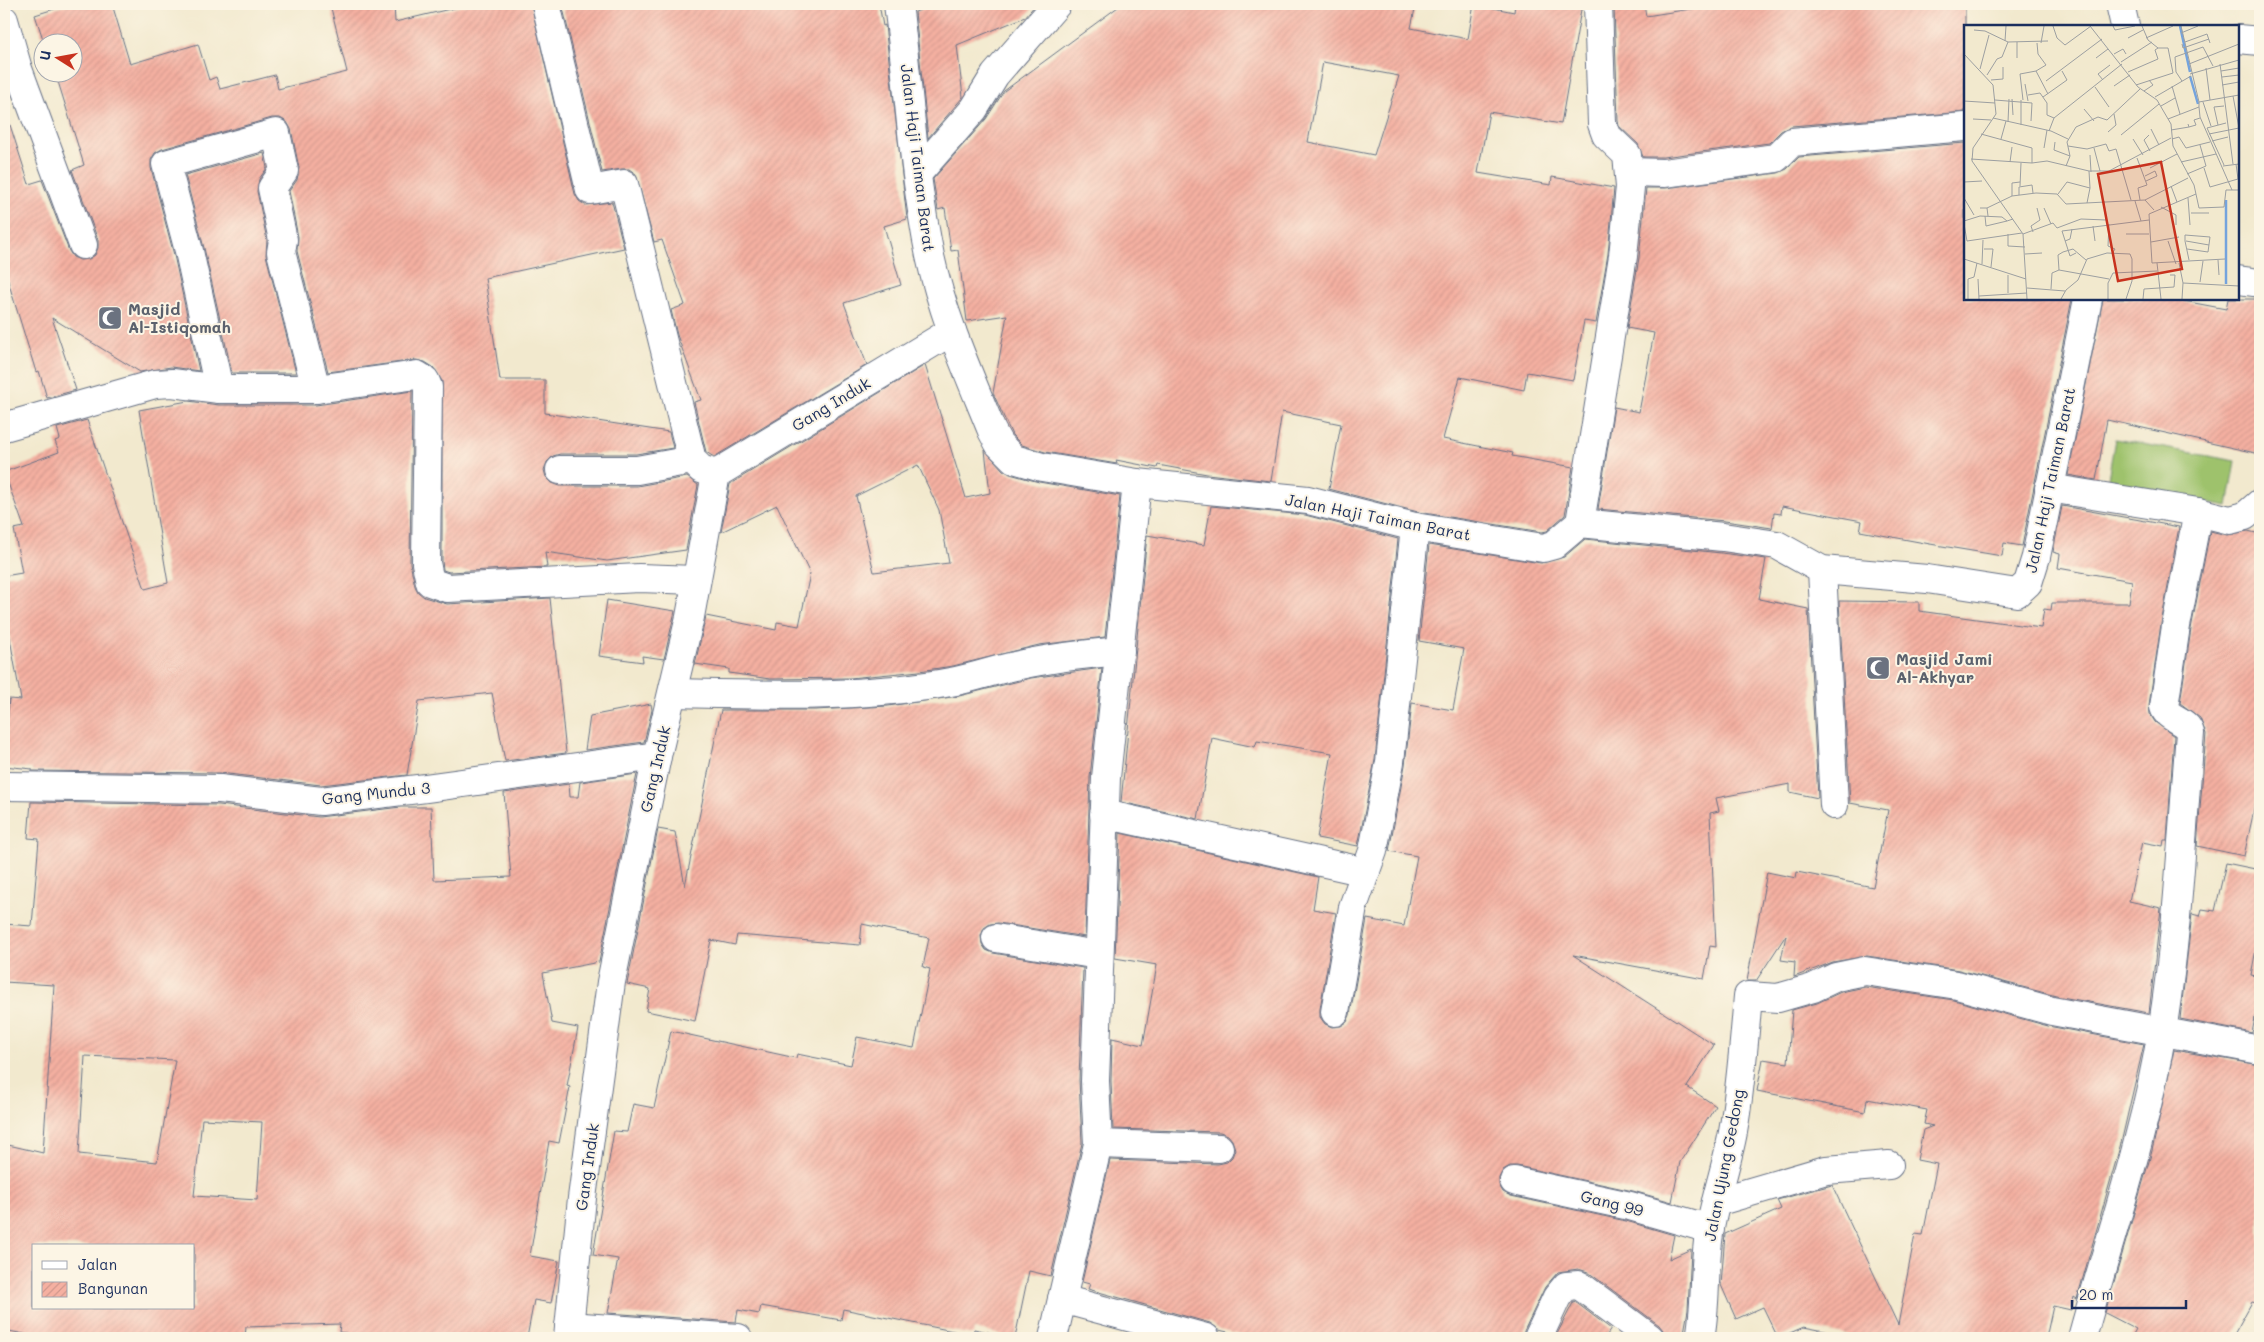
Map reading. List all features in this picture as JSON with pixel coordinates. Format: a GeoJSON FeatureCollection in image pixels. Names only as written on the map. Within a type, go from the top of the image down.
{"type":"FeatureCollection","features":[{"type":"Feature","properties":{"kind":"street"},"geometry":{"type":"LineString","coordinates":[[546,4],[590,190],[624,184],[692,460],[702,469],[716,474]]}},
{"type":"Feature","properties":{"kind":"street","name":"Jalan Haji Taiman Barat"},"geometry":{"type":"LineString","coordinates":[[898,4],[930,258],[952,331],[992,431],[1000,444],[1014,459],[1042,467],[1137,483],[1308,500],[1414,528],[1542,548],[1554,545],[1580,523],[1723,536],[1778,545],[1822,570],[1927,579],[2017,593],[2028,583],[2036,557],[2088,300]]}},
{"type":"Feature","properties":{"kind":"street"},"geometry":{"type":"LineString","coordinates":[[918,172],[974,109],[995,75],[1057,4]]}},
{"type":"Feature","properties":{"kind":"street"},"geometry":{"type":"LineString","coordinates":[[1580,523],[1616,311],[1630,172],[1627,155],[1606,135],[1602,124],[1598,4]]}},
{"type":"Feature","properties":{"kind":"street"},"geometry":{"type":"LineString","coordinates":[[2120,4],[2125,25]]}},
{"type":"Feature","properties":{"kind":"street"},"geometry":{"type":"LineString","coordinates":[[4,20],[18,69],[83,245]]}},
{"type":"Feature","properties":{"kind":"street"},"geometry":{"type":"LineString","coordinates":[[2239,39],[2260,41]]}},
{"type":"Feature","properties":{"kind":"street"},"geometry":{"type":"LineString","coordinates":[[1630,172],[1664,173],[1776,158],[1792,142],[1964,127]]}},
{"type":"Feature","properties":{"kind":"street"},"geometry":{"type":"LineString","coordinates":[[220,389],[189,251],[166,164],[276,133],[284,171],[272,188],[283,240],[281,252],[316,389]]}},
{"type":"Feature","properties":{"kind":"street"},"geometry":{"type":"LineString","coordinates":[[2239,280],[2260,283]]}},
{"type":"Feature","properties":{"kind":"street","name":"Gang Induk"},"geometry":{"type":"LineString","coordinates":[[568,1332],[582,1198],[611,982],[657,756],[673,693],[716,474],[952,331]]}},
{"type":"Feature","properties":{"kind":"street"},"geometry":{"type":"LineString","coordinates":[[4,427],[155,384],[172,382],[220,389],[316,389],[417,375],[425,380],[428,387],[426,563],[430,582],[447,588],[639,578],[696,580]]}},
{"type":"Feature","properties":{"kind":"street"},"geometry":{"type":"LineString","coordinates":[[560,470],[637,470],[692,460]]}},
{"type":"Feature","properties":{"kind":"street"},"geometry":{"type":"LineString","coordinates":[[1053,1338],[1098,1144],[1095,1081],[1098,955],[1106,778],[1137,483]]}},
{"type":"Feature","properties":{"kind":"street"},"geometry":{"type":"LineString","coordinates":[[2049,488],[2198,512],[2230,520],[2237,520],[2245,516],[2260,503]]}},
{"type":"Feature","properties":{"kind":"street"},"geometry":{"type":"LineString","coordinates":[[2082,1338],[2136,1149],[2162,1031],[2182,864],[2190,733],[2185,724],[2170,716],[2164,707],[2176,626],[2198,512]]}},
{"type":"Feature","properties":{"kind":"street"},"geometry":{"type":"LineString","coordinates":[[1335,1012],[1353,907],[1374,851],[1390,762],[1414,528]]}},
{"type":"Feature","properties":{"kind":"street"},"geometry":{"type":"LineString","coordinates":[[1822,570],[1834,805]]}},
{"type":"Feature","properties":{"kind":"street"},"geometry":{"type":"LineString","coordinates":[[673,693],[820,696],[882,691],[956,681],[1062,657],[1120,651]]}},
{"type":"Feature","properties":{"kind":"street","name":"Gang Mundu 3"},"geometry":{"type":"LineString","coordinates":[[4,786],[220,790],[321,801],[657,756]]}},
{"type":"Feature","properties":{"kind":"street"},"geometry":{"type":"LineString","coordinates":[[1104,814],[1366,872]]}},
{"type":"Feature","properties":{"kind":"street"},"geometry":{"type":"LineString","coordinates":[[996,938],[1098,955]]}},
{"type":"Feature","properties":{"kind":"street","name":"Jalan Ujung Gedong"},"geometry":{"type":"LineString","coordinates":[[1700,1338],[1703,1321],[1704,1277],[1710,1229],[1738,1102],[1748,996],[1778,998],[1813,988],[1836,977],[1865,971],[1957,985],[2052,1011],[2162,1031]]}},
{"type":"Feature","properties":{"kind":"street"},"geometry":{"type":"LineString","coordinates":[[2162,1031],[2260,1050]]}},
{"type":"Feature","properties":{"kind":"street"},"geometry":{"type":"LineString","coordinates":[[1098,1144],[1219,1148]]}},
{"type":"Feature","properties":{"kind":"street"},"geometry":{"type":"LineString","coordinates":[[1716,1202],[1826,1170],[1889,1165]]}},
{"type":"Feature","properties":{"kind":"street","name":"Gang 99"},"geometry":{"type":"LineString","coordinates":[[1514,1181],[1630,1206],[1710,1229]]}},
{"type":"Feature","properties":{"kind":"street"},"geometry":{"type":"LineString","coordinates":[[1538,1338],[1557,1297],[1566,1286],[1579,1285],[1650,1338]]}},
{"type":"Feature","properties":{"kind":"street"},"geometry":{"type":"LineString","coordinates":[[1062,1299],[1206,1338]]}},
{"type":"Feature","properties":{"kind":"street"},"geometry":{"type":"LineString","coordinates":[[568,1332],[738,1338]]}},
{"type":"Feature","properties":{"kind":"green space"},"geometry":{"type":"Polygon","coordinates":[[[2115,439],[2236,461],[2228,506],[2107,484],[2115,439]]]}},
{"type":"Feature","properties":{"kind":"building"},"geometry":{"type":"Polygon","coordinates":[[[70,4],[112,4],[130,64],[198,44],[209,80],[216,77],[220,89],[275,75],[278,89],[347,72],[330,4],[394,4],[395,22],[471,4],[531,4],[575,194],[579,201],[585,205],[612,202],[624,248],[485,278],[500,380],[545,380],[545,413],[669,432],[673,448],[636,454],[560,454],[553,456],[547,462],[544,470],[546,477],[552,483],[560,486],[637,486],[687,477],[698,485],[686,550],[607,561],[545,552],[547,567],[449,572],[443,570],[442,381],[433,367],[425,362],[416,360],[328,372],[297,251],[298,237],[289,191],[297,180],[299,168],[291,129],[287,122],[280,118],[272,118],[162,149],[155,153],[151,160],[151,168],[174,255],[199,371],[171,367],[140,372],[52,318],[76,390],[47,398],[39,371],[36,372],[4,268],[4,126],[10,125],[29,184],[42,180],[73,257],[80,260],[89,259],[95,255],[98,248],[98,240],[72,170],[84,165],[58,82],[82,82],[82,32],[41,32],[35,15],[70,4]]]}},
{"type":"Feature","properties":{"kind":"building"},"geometry":{"type":"Polygon","coordinates":[[[562,4],[879,4],[883,26],[885,25],[907,219],[884,226],[901,285],[844,303],[867,365],[714,457],[706,452],[694,402],[701,400],[677,335],[671,310],[685,305],[662,240],[654,242],[636,174],[629,169],[602,172],[562,4]]]}},
{"type":"Feature","properties":{"kind":"building"},"geometry":{"type":"Polygon","coordinates":[[[935,4],[1036,4],[1025,17],[957,45],[963,97],[928,138],[915,12],[935,4]]]}},
{"type":"Feature","properties":{"kind":"building"},"geometry":{"type":"Polygon","coordinates":[[[1122,4],[1416,4],[1411,28],[1468,39],[1474,4],[1514,12],[1515,4],[1582,4],[1561,124],[1489,112],[1478,173],[1551,185],[1552,177],[1614,188],[1608,254],[1596,323],[1584,321],[1573,380],[1527,372],[1524,390],[1460,377],[1443,439],[1513,453],[1512,456],[1573,467],[1565,515],[1547,531],[1542,532],[1418,512],[1329,489],[1341,424],[1282,412],[1271,481],[1207,474],[1158,465],[1157,468],[1116,460],[1117,464],[1045,452],[1022,445],[1012,435],[993,393],[1007,315],[967,321],[958,250],[951,251],[945,208],[938,210],[933,179],[986,119],[1004,91],[1122,4]],[[1323,62],[1308,142],[1374,155],[1399,76],[1323,62]]]}},
{"type":"Feature","properties":{"kind":"building"},"geometry":{"type":"Polygon","coordinates":[[[1644,4],[1646,16],[1722,4],[1965,4],[1964,112],[1791,126],[1781,131],[1769,143],[1663,157],[1643,157],[1638,144],[1619,126],[1618,121],[1614,7],[1644,4]]]}},
{"type":"Feature","properties":{"kind":"building"},"geometry":{"type":"Polygon","coordinates":[[[1964,143],[1964,300],[2072,300],[2022,546],[2004,543],[2002,556],[1930,544],[1860,531],[1862,521],[1782,506],[1781,514],[1774,513],[1772,528],[1725,521],[1598,509],[1614,407],[1639,412],[1654,333],[1627,328],[1639,258],[1646,188],[1666,188],[1778,173],[1787,169],[1799,157],[1964,143]]]}},
{"type":"Feature","properties":{"kind":"building"},"geometry":{"type":"Polygon","coordinates":[[[264,153],[267,168],[259,179],[257,191],[267,240],[266,255],[296,373],[232,373],[204,248],[185,175],[264,153]]]}},
{"type":"Feature","properties":{"kind":"building"},"geometry":{"type":"Polygon","coordinates":[[[2260,299],[2260,454],[2107,420],[2096,480],[2068,475],[2103,300],[2178,300],[2226,309],[2228,300],[2260,299]]]}},
{"type":"Feature","properties":{"kind":"building"},"geometry":{"type":"Polygon","coordinates":[[[925,365],[966,498],[990,493],[985,450],[1003,470],[1010,474],[1039,482],[1120,496],[1105,637],[1039,645],[953,666],[850,678],[770,679],[729,673],[729,669],[695,664],[706,616],[776,630],[777,622],[799,626],[810,574],[777,505],[721,532],[730,484],[925,365]],[[918,465],[856,496],[874,572],[949,563],[939,510],[918,465]]]}},
{"type":"Feature","properties":{"kind":"building"},"geometry":{"type":"Polygon","coordinates":[[[412,391],[410,563],[415,586],[424,597],[447,604],[550,598],[566,753],[505,761],[492,693],[419,701],[407,775],[321,785],[220,773],[32,771],[32,769],[4,766],[9,699],[21,700],[4,605],[4,576],[22,573],[14,529],[24,527],[4,472],[59,452],[55,441],[60,439],[57,428],[87,420],[145,589],[168,583],[139,410],[188,401],[219,405],[316,405],[412,391]]]}},
{"type":"Feature","properties":{"kind":"building"},"geometry":{"type":"Polygon","coordinates":[[[1211,506],[1305,515],[1398,539],[1375,760],[1358,846],[1317,838],[1332,753],[1257,741],[1255,747],[1212,738],[1198,819],[1121,802],[1147,535],[1204,545],[1211,506]]]}},
{"type":"Feature","properties":{"kind":"building"},"geometry":{"type":"Polygon","coordinates":[[[2062,506],[2179,527],[2161,624],[2149,705],[2150,714],[2155,722],[2174,736],[2167,840],[2164,840],[2163,846],[2142,842],[2129,901],[2161,908],[2149,1013],[2056,996],[1959,970],[1867,956],[1833,962],[1794,977],[1795,962],[1781,960],[1786,935],[1756,981],[1747,981],[1767,872],[1796,878],[1797,872],[1873,887],[1888,810],[1850,803],[1839,601],[1919,602],[1919,611],[2041,628],[2044,609],[2051,610],[2052,603],[2129,603],[2132,581],[2058,568],[2060,554],[2053,552],[2062,506]]]}},
{"type":"Feature","properties":{"kind":"building"},"geometry":{"type":"Polygon","coordinates":[[[2210,531],[2227,535],[2248,531],[2260,534],[2260,782],[2244,856],[2197,846],[2206,734],[2200,718],[2180,703],[2191,629],[2210,531]]]}},
{"type":"Feature","properties":{"kind":"building"},"geometry":{"type":"Polygon","coordinates":[[[1585,539],[1766,559],[1759,599],[1808,609],[1818,798],[1790,792],[1790,784],[1716,798],[1719,811],[1710,813],[1716,947],[1710,946],[1704,979],[1573,955],[1714,1045],[1687,1087],[1716,1106],[1680,1162],[1672,1202],[1633,1191],[1517,1166],[1510,1166],[1503,1170],[1499,1178],[1499,1185],[1503,1192],[1511,1196],[1626,1221],[1674,1235],[1669,1259],[1691,1249],[1688,1310],[1683,1338],[1669,1338],[1659,1325],[1588,1272],[1578,1269],[1558,1272],[1545,1287],[1524,1331],[1523,1338],[1253,1338],[1219,1330],[1210,1323],[1088,1289],[1090,1284],[1082,1282],[1110,1160],[1218,1164],[1227,1162],[1232,1157],[1235,1149],[1228,1135],[1220,1132],[1113,1129],[1112,1038],[1143,1045],[1157,965],[1115,958],[1120,833],[1318,877],[1313,909],[1336,913],[1320,1017],[1325,1024],[1332,1027],[1341,1026],[1347,1022],[1350,1015],[1367,919],[1404,926],[1417,856],[1389,851],[1405,765],[1412,703],[1453,710],[1464,649],[1419,641],[1429,545],[1541,563],[1564,557],[1585,539]]]}},
{"type":"Feature","properties":{"kind":"building"},"geometry":{"type":"Polygon","coordinates":[[[607,600],[675,611],[664,659],[642,656],[643,662],[599,656],[607,600]]]}},
{"type":"Feature","properties":{"kind":"building"},"geometry":{"type":"Polygon","coordinates":[[[1102,668],[1090,777],[1085,937],[998,923],[990,924],[984,928],[981,936],[982,944],[986,950],[993,953],[1083,968],[1079,1080],[1082,1143],[1051,1276],[1029,1271],[1015,1338],[974,1329],[973,1335],[843,1309],[841,1320],[761,1306],[759,1314],[738,1310],[736,1322],[608,1313],[618,1259],[593,1255],[614,1131],[627,1132],[633,1104],[654,1108],[671,1031],[796,1058],[797,1054],[851,1065],[857,1037],[914,1048],[930,969],[923,967],[929,938],[862,924],[860,945],[737,935],[735,945],[711,940],[695,1021],[646,1011],[650,989],[627,984],[658,829],[675,832],[685,886],[721,710],[815,710],[888,706],[959,696],[1031,678],[1102,668]]]}},
{"type":"Feature","properties":{"kind":"building"},"geometry":{"type":"Polygon","coordinates":[[[651,704],[652,710],[644,742],[585,750],[590,716],[651,704]]]}},
{"type":"Feature","properties":{"kind":"building"},"geometry":{"type":"Polygon","coordinates":[[[637,774],[599,962],[543,973],[552,1023],[578,1028],[567,1086],[570,1087],[559,1143],[549,1141],[530,1256],[559,1261],[551,1303],[534,1300],[527,1338],[375,1338],[339,1332],[340,1324],[246,1327],[245,1338],[44,1338],[4,1330],[4,1144],[43,1153],[54,985],[4,982],[4,924],[32,926],[39,839],[28,838],[31,802],[219,805],[319,817],[401,807],[431,807],[434,880],[511,877],[504,793],[569,784],[570,797],[578,797],[580,782],[637,774]],[[85,1056],[79,1154],[157,1162],[175,1060],[85,1056]],[[202,1119],[194,1196],[257,1200],[262,1122],[202,1119]]]}},
{"type":"Feature","properties":{"kind":"building"},"geometry":{"type":"Polygon","coordinates":[[[2226,863],[2260,870],[2260,929],[2251,975],[2260,977],[2260,992],[2252,1033],[2180,1019],[2192,914],[2200,916],[2202,909],[2215,911],[2226,863]]]}},
{"type":"Feature","properties":{"kind":"building"},"geometry":{"type":"Polygon","coordinates":[[[1865,987],[1954,1000],[2048,1026],[2144,1044],[2121,1143],[2077,1299],[2074,1297],[2071,1310],[2053,1306],[2046,1338],[1860,1338],[1804,1327],[1778,1338],[1763,1307],[1736,1319],[1721,1285],[1725,1234],[1781,1209],[1777,1200],[1832,1185],[1898,1325],[1915,1234],[1923,1235],[1937,1164],[1917,1160],[1923,1130],[1933,1126],[1924,1124],[1927,1110],[1867,1099],[1865,1112],[1757,1091],[1763,1059],[1788,1063],[1792,1010],[1817,1003],[1841,992],[1865,987]]]}},
{"type":"Feature","properties":{"kind":"building"},"geometry":{"type":"Polygon","coordinates":[[[2174,1050],[2260,1065],[2260,1304],[2252,1302],[2232,1338],[2131,1338],[2136,1329],[2105,1313],[2152,1151],[2174,1050]]]}},
{"type":"Feature","properties":{"kind":"building"},"geometry":{"type":"Polygon","coordinates":[[[1574,1301],[1611,1329],[1605,1338],[1555,1338],[1574,1301]]]}},
{"type":"Feature","properties":{"kind":"place","name":"Masjid Al-Istiqomah"},"geometry":{"type":"Point","coordinates":[110,318]}},
{"type":"Feature","properties":{"kind":"place","name":"Masjid Jami Al-Akhyar"},"geometry":{"type":"Point","coordinates":[1878,668]}}]}
